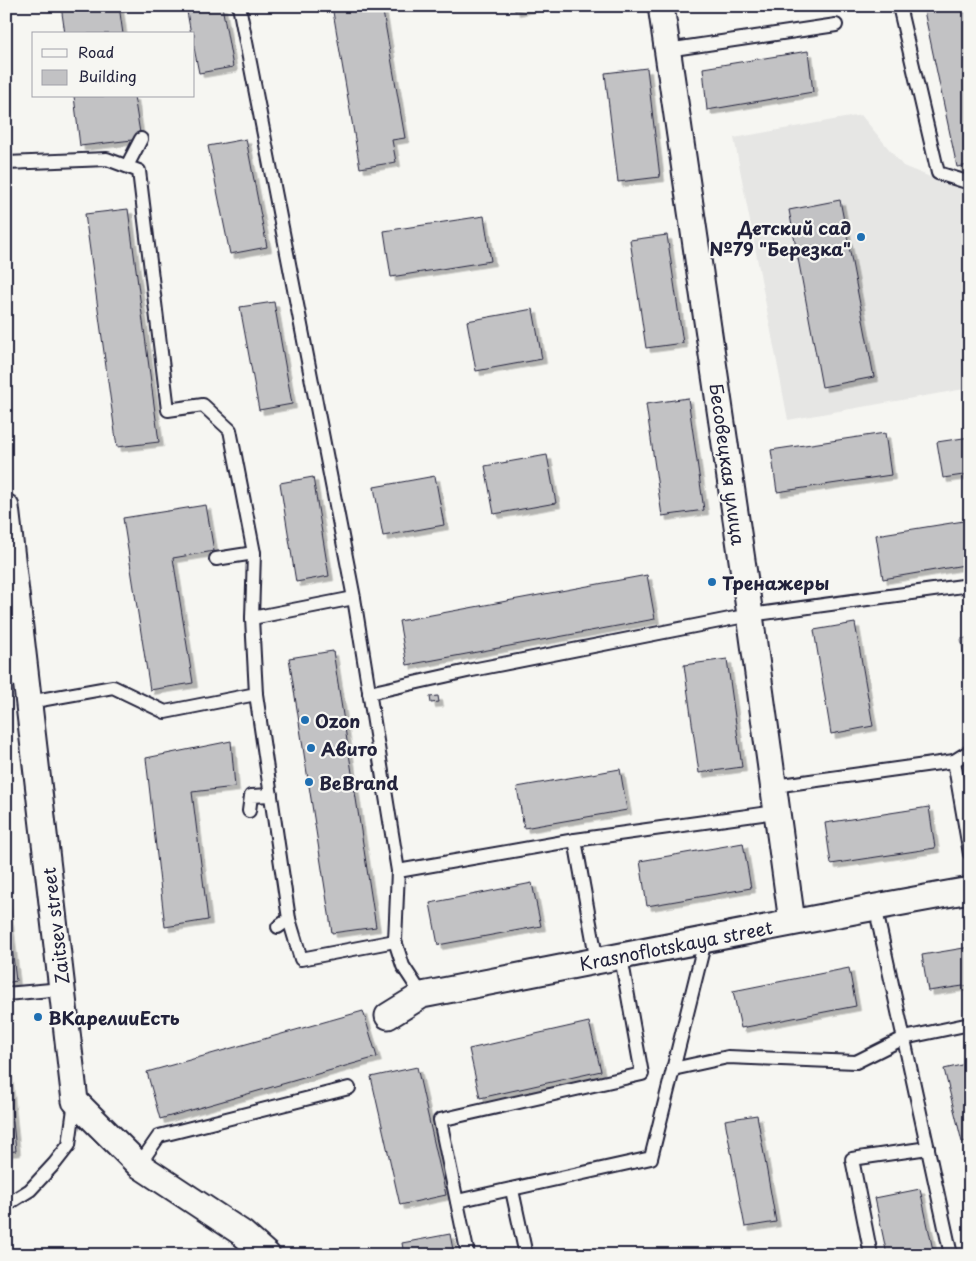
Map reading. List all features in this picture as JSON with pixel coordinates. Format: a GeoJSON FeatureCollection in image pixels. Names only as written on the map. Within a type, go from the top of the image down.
{"type":"FeatureCollection","features":[{"type":"Feature","properties":{"kind":"street","name":"Бесовецкая улица"},"geometry":{"type":"LineString","coordinates":[[661,6],[750,615],[792,922]]}},
{"type":"Feature","properties":{"kind":"street","name":"Zaitsev street"},"geometry":{"type":"LineString","coordinates":[[6,507],[20,686],[62,989],[75,1101]]}},
{"type":"Feature","properties":{"kind":"street","name":"Krasnoflotskaya street"},"geometry":{"type":"LineString","coordinates":[[388,1016],[422,995],[705,941],[875,906],[970,890]]}},
{"type":"Feature","properties":{"kind":"street"},"geometry":{"type":"LineString","coordinates":[[75,1101],[139,1165],[242,1233],[267,1255]]}},
{"type":"Feature","properties":{"kind":"lane"},"geometry":{"type":"LineString","coordinates":[[239,6],[354,598],[398,871],[394,941],[403,966],[422,995]]}},
{"type":"Feature","properties":{"kind":"lane"},"geometry":{"type":"LineString","coordinates":[[899,6],[938,173],[970,183]]}},
{"type":"Feature","properties":{"kind":"lane"},"geometry":{"type":"LineString","coordinates":[[667,50],[836,25]]}},
{"type":"Feature","properties":{"kind":"lane"},"geometry":{"type":"LineString","coordinates":[[127,166],[141,139]]}},
{"type":"Feature","properties":{"kind":"lane"},"geometry":{"type":"LineString","coordinates":[[6,163],[107,159],[140,171],[168,410],[203,405],[230,430],[254,553],[252,618],[256,694],[289,919],[301,959],[394,941]]}},
{"type":"Feature","properties":{"kind":"lane"},"geometry":{"type":"LineString","coordinates":[[216,559],[254,553]]}},
{"type":"Feature","properties":{"kind":"lane"},"geometry":{"type":"LineString","coordinates":[[369,693],[472,670],[750,615],[970,585]]}},
{"type":"Feature","properties":{"kind":"lane"},"geometry":{"type":"LineString","coordinates":[[252,618],[354,598]]}},
{"type":"Feature","properties":{"kind":"lane"},"geometry":{"type":"LineString","coordinates":[[20,686],[113,688],[165,712],[256,694]]}},
{"type":"Feature","properties":{"kind":"lane"},"geometry":{"type":"LineString","coordinates":[[774,786],[954,761],[970,751]]}},
{"type":"Feature","properties":{"kind":"lane"},"geometry":{"type":"LineString","coordinates":[[954,761],[970,854]]}},
{"type":"Feature","properties":{"kind":"lane"},"geometry":{"type":"LineString","coordinates":[[249,812],[251,796],[271,795]]}},
{"type":"Feature","properties":{"kind":"lane"},"geometry":{"type":"LineString","coordinates":[[398,871],[575,840],[776,812]]}},
{"type":"Feature","properties":{"kind":"lane"},"geometry":{"type":"LineString","coordinates":[[468,1255],[440,1120],[642,1074],[575,840]]}},
{"type":"Feature","properties":{"kind":"lane"},"geometry":{"type":"LineString","coordinates":[[875,906],[951,1255]]}},
{"type":"Feature","properties":{"kind":"lane"},"geometry":{"type":"LineString","coordinates":[[278,927],[289,919]]}},
{"type":"Feature","properties":{"kind":"lane"},"geometry":{"type":"LineString","coordinates":[[457,1201],[650,1158],[705,941]]}},
{"type":"Feature","properties":{"kind":"lane"},"geometry":{"type":"LineString","coordinates":[[6,994],[62,989]]}},
{"type":"Feature","properties":{"kind":"lane"},"geometry":{"type":"LineString","coordinates":[[673,1069],[728,1057],[856,1062],[904,1038],[970,1024]]}},
{"type":"Feature","properties":{"kind":"lane"},"geometry":{"type":"LineString","coordinates":[[139,1165],[159,1136],[349,1088]]}},
{"type":"Feature","properties":{"kind":"lane"},"geometry":{"type":"LineString","coordinates":[[6,1205],[30,1190],[55,1164],[69,1144],[75,1101]]}},
{"type":"Feature","properties":{"kind":"lane"},"geometry":{"type":"LineString","coordinates":[[871,1255],[852,1159],[928,1148]]}},
{"type":"Feature","properties":{"kind":"lane"},"geometry":{"type":"LineString","coordinates":[[512,1190],[526,1255]]}},
{"type":"Feature","properties":{"kind":"shaded area","name":"Детский сад №79 \"Березка\""},"geometry":{"type":"Polygon","coordinates":[[[861,115],[903,166],[970,193],[970,388],[788,420],[734,138],[861,115]]]}},
{"type":"Feature","properties":{"kind":"shaded area"},"geometry":{"type":"Polygon","coordinates":[[[970,637],[970,699],[961,639],[970,637]]]}},
{"type":"Feature","properties":{"kind":"building"},"geometry":{"type":"Polygon","coordinates":[[[61,6],[119,6],[123,32],[65,32],[61,6]]]}},
{"type":"Feature","properties":{"kind":"building"},"geometry":{"type":"Polygon","coordinates":[[[186,6],[222,6],[233,67],[199,73],[195,53],[195,32],[191,32],[186,6]]]}},
{"type":"Feature","properties":{"kind":"building"},"geometry":{"type":"Polygon","coordinates":[[[332,6],[382,6],[405,138],[392,140],[396,162],[360,168],[332,6]]]}},
{"type":"Feature","properties":{"kind":"building"},"geometry":{"type":"Polygon","coordinates":[[[514,6],[538,6],[515,11],[514,6]]]}},
{"type":"Feature","properties":{"kind":"building"},"geometry":{"type":"Polygon","coordinates":[[[923,6],[966,6],[970,24],[970,165],[957,167],[923,6]]]}},
{"type":"Feature","properties":{"kind":"building"},"geometry":{"type":"Polygon","coordinates":[[[808,51],[813,92],[707,110],[703,68],[808,51]]]}},
{"type":"Feature","properties":{"kind":"building"},"geometry":{"type":"Polygon","coordinates":[[[647,68],[660,177],[618,182],[605,73],[647,68]]]}},
{"type":"Feature","properties":{"kind":"building"},"geometry":{"type":"Polygon","coordinates":[[[74,98],[134,98],[141,139],[80,146],[74,98]]]}},
{"type":"Feature","properties":{"kind":"building"},"geometry":{"type":"Polygon","coordinates":[[[246,139],[267,247],[230,254],[208,146],[246,139]]]}},
{"type":"Feature","properties":{"kind":"building"},"geometry":{"type":"Polygon","coordinates":[[[840,200],[874,377],[822,387],[789,210],[840,200]]]}},
{"type":"Feature","properties":{"kind":"building"},"geometry":{"type":"Polygon","coordinates":[[[128,209],[159,442],[117,447],[85,214],[128,209]]]}},
{"type":"Feature","properties":{"kind":"building"},"geometry":{"type":"Polygon","coordinates":[[[484,216],[491,261],[391,277],[384,231],[484,216]]]}},
{"type":"Feature","properties":{"kind":"building"},"geometry":{"type":"Polygon","coordinates":[[[667,235],[683,343],[646,348],[630,240],[667,235]]]}},
{"type":"Feature","properties":{"kind":"building"},"geometry":{"type":"Polygon","coordinates":[[[274,302],[292,404],[259,410],[240,307],[274,302]]]}},
{"type":"Feature","properties":{"kind":"building"},"geometry":{"type":"Polygon","coordinates":[[[533,309],[542,359],[476,371],[467,321],[533,309]]]}},
{"type":"Feature","properties":{"kind":"building"},"geometry":{"type":"Polygon","coordinates":[[[688,398],[704,510],[662,516],[646,404],[688,398]]]}},
{"type":"Feature","properties":{"kind":"building"},"geometry":{"type":"Polygon","coordinates":[[[885,433],[891,475],[777,492],[771,450],[885,433]]]}},
{"type":"Feature","properties":{"kind":"building"},"geometry":{"type":"Polygon","coordinates":[[[970,437],[970,474],[943,478],[937,442],[970,437]]]}},
{"type":"Feature","properties":{"kind":"building"},"geometry":{"type":"Polygon","coordinates":[[[547,455],[556,503],[494,514],[485,466],[547,455]]]}},
{"type":"Feature","properties":{"kind":"building"},"geometry":{"type":"Polygon","coordinates":[[[435,476],[444,525],[383,536],[374,487],[435,476]]]}},
{"type":"Feature","properties":{"kind":"building"},"geometry":{"type":"Polygon","coordinates":[[[313,477],[329,576],[296,582],[280,483],[313,477]]]}},
{"type":"Feature","properties":{"kind":"building"},"geometry":{"type":"Polygon","coordinates":[[[206,505],[214,551],[173,558],[193,683],[150,690],[123,518],[206,505]]]}},
{"type":"Feature","properties":{"kind":"building"},"geometry":{"type":"Polygon","coordinates":[[[970,520],[970,564],[883,579],[876,535],[970,520]]]}},
{"type":"Feature","properties":{"kind":"building"},"geometry":{"type":"Polygon","coordinates":[[[647,575],[655,619],[407,665],[399,621],[647,575]]]}},
{"type":"Feature","properties":{"kind":"building"},"geometry":{"type":"Polygon","coordinates":[[[855,623],[873,726],[831,734],[814,630],[855,623]]]}},
{"type":"Feature","properties":{"kind":"building"},"geometry":{"type":"Polygon","coordinates":[[[333,651],[376,927],[332,933],[289,658],[333,651]]]}},
{"type":"Feature","properties":{"kind":"building"},"geometry":{"type":"Polygon","coordinates":[[[727,659],[742,767],[699,773],[684,665],[727,659]]]}},
{"type":"Feature","properties":{"kind":"building"},"geometry":{"type":"Polygon","coordinates":[[[438,696],[439,702],[431,703],[430,697],[438,696]]]}},
{"type":"Feature","properties":{"kind":"building"},"geometry":{"type":"Polygon","coordinates":[[[231,741],[235,787],[192,792],[208,920],[165,927],[146,758],[231,741]]]}},
{"type":"Feature","properties":{"kind":"building"},"geometry":{"type":"Polygon","coordinates":[[[620,769],[627,810],[524,828],[517,787],[620,769]]]}},
{"type":"Feature","properties":{"kind":"building"},"geometry":{"type":"Polygon","coordinates":[[[929,807],[935,848],[831,864],[825,823],[929,807]]]}},
{"type":"Feature","properties":{"kind":"building"},"geometry":{"type":"Polygon","coordinates":[[[743,843],[751,888],[647,906],[640,861],[743,843]]]}},
{"type":"Feature","properties":{"kind":"building"},"geometry":{"type":"Polygon","coordinates":[[[532,883],[541,926],[438,945],[430,903],[532,883]]]}},
{"type":"Feature","properties":{"kind":"building"},"geometry":{"type":"Polygon","coordinates":[[[6,897],[16,981],[6,983],[6,897]]]}},
{"type":"Feature","properties":{"kind":"building"},"geometry":{"type":"Polygon","coordinates":[[[970,947],[970,985],[928,991],[922,955],[970,947]]]}},
{"type":"Feature","properties":{"kind":"building"},"geometry":{"type":"Polygon","coordinates":[[[849,968],[856,1006],[741,1028],[733,991],[849,968]]]}},
{"type":"Feature","properties":{"kind":"building"},"geometry":{"type":"Polygon","coordinates":[[[363,1011],[377,1057],[160,1119],[147,1072],[363,1011]]]}},
{"type":"Feature","properties":{"kind":"building"},"geometry":{"type":"Polygon","coordinates":[[[589,1022],[601,1071],[480,1098],[469,1049],[589,1022]]]}},
{"type":"Feature","properties":{"kind":"building"},"geometry":{"type":"Polygon","coordinates":[[[970,1063],[970,1140],[962,1142],[944,1069],[970,1063]]]}},
{"type":"Feature","properties":{"kind":"building"},"geometry":{"type":"Polygon","coordinates":[[[417,1067],[446,1195],[400,1205],[371,1077],[417,1067]]]}},
{"type":"Feature","properties":{"kind":"building"},"geometry":{"type":"Polygon","coordinates":[[[6,1073],[8,1073],[16,1151],[6,1152],[6,1073]]]}},
{"type":"Feature","properties":{"kind":"building"},"geometry":{"type":"Polygon","coordinates":[[[757,1115],[776,1222],[745,1227],[725,1120],[757,1115]]]}},
{"type":"Feature","properties":{"kind":"building"},"geometry":{"type":"Polygon","coordinates":[[[920,1189],[934,1255],[887,1255],[875,1198],[920,1189]]]}},
{"type":"Feature","properties":{"kind":"building"},"geometry":{"type":"Polygon","coordinates":[[[450,1234],[454,1255],[404,1255],[402,1243],[450,1234]]]}},
{"type":"Feature","properties":{"kind":"place","name":"Детский сад №79 \"Березка\""},"geometry":{"type":"Point","coordinates":[861,237]}},
{"type":"Feature","properties":{"kind":"place","name":"Тренажеры"},"geometry":{"type":"Point","coordinates":[712,582]}},
{"type":"Feature","properties":{"kind":"place","name":"Ozon"},"geometry":{"type":"Point","coordinates":[305,720]}},
{"type":"Feature","properties":{"kind":"place","name":"Авито"},"geometry":{"type":"Point","coordinates":[311,748]}},
{"type":"Feature","properties":{"kind":"place","name":"BeBrand"},"geometry":{"type":"Point","coordinates":[309,782]}},
{"type":"Feature","properties":{"kind":"place","name":"ВКарелииЕсть"},"geometry":{"type":"Point","coordinates":[38,1017]}}]}
